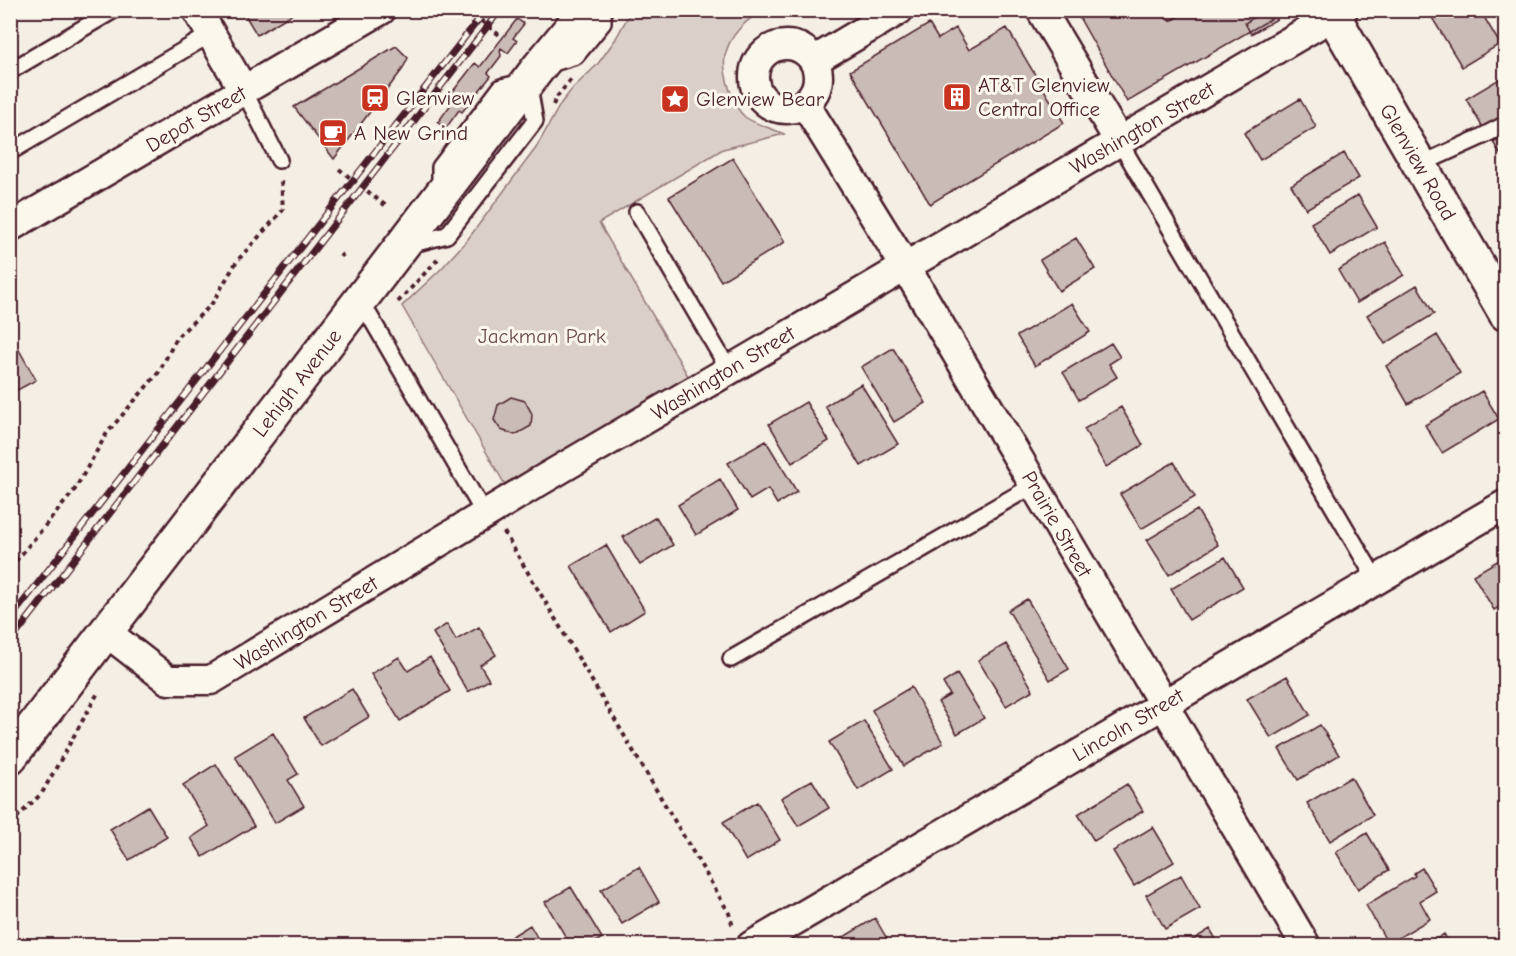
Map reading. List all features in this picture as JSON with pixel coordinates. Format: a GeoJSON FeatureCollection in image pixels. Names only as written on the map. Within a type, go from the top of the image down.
{"type":"FeatureCollection","features":[{"type":"Feature","properties":{"kind":"street","name":"Lehigh Avenue"},"geometry":{"type":"LineString","coordinates":[[10,757],[403,247],[533,74],[586,10]]}},
{"type":"Feature","properties":{"kind":"street"},"geometry":{"type":"LineString","coordinates":[[814,60],[899,10]]}},
{"type":"Feature","properties":{"kind":"street"},"geometry":{"type":"LineString","coordinates":[[1041,10],[1119,141]]}},
{"type":"Feature","properties":{"kind":"street","name":"Washington Street"},"geometry":{"type":"LineString","coordinates":[[105,631],[168,680],[211,680],[488,512],[1335,12]]}},
{"type":"Feature","properties":{"kind":"street","name":"Glenview Road"},"geometry":{"type":"LineString","coordinates":[[1335,12],[1419,165],[1506,314]]}},
{"type":"Feature","properties":{"kind":"street","name":"Depot Street"},"geometry":{"type":"LineString","coordinates":[[10,227],[373,13]]}},
{"type":"Feature","properties":{"kind":"street"},"geometry":{"type":"LineString","coordinates":[[204,22],[244,91]]}},
{"type":"Feature","properties":{"kind":"street"},"geometry":{"type":"LineString","coordinates":[[789,44],[808,52],[818,70],[817,89],[805,104],[785,110],[775,107],[759,94],[754,74],[761,55],[779,45],[789,44]]}},
{"type":"Feature","properties":{"kind":"street","name":"Prairie Street"},"geometry":{"type":"LineString","coordinates":[[805,104],[905,266],[1306,945]]}},
{"type":"Feature","properties":{"kind":"street","name":"Lincoln Street"},"geometry":{"type":"LineString","coordinates":[[751,945],[1506,504]]}},
{"type":"Feature","properties":{"kind":"lane"},"geometry":{"type":"LineString","coordinates":[[10,71],[114,10]]}},
{"type":"Feature","properties":{"kind":"lane"},"geometry":{"type":"LineString","coordinates":[[403,247],[447,235],[535,121],[533,74],[576,57],[603,23],[603,10]]}},
{"type":"Feature","properties":{"kind":"lane"},"geometry":{"type":"LineString","coordinates":[[10,152],[204,22]]}},
{"type":"Feature","properties":{"kind":"lane"},"geometry":{"type":"LineString","coordinates":[[244,91],[279,160]]}},
{"type":"Feature","properties":{"kind":"lane"},"geometry":{"type":"LineString","coordinates":[[1419,165],[1506,123]]}},
{"type":"Feature","properties":{"kind":"lane"},"geometry":{"type":"LineString","coordinates":[[1119,141],[1376,580]]}},
{"type":"Feature","properties":{"kind":"lane"},"geometry":{"type":"LineString","coordinates":[[637,212],[729,370]]}},
{"type":"Feature","properties":{"kind":"lane"},"geometry":{"type":"LineString","coordinates":[[361,301],[488,512]]}},
{"type":"Feature","properties":{"kind":"lane"},"geometry":{"type":"LineString","coordinates":[[731,659],[1034,484]]}},
{"type":"Feature","properties":{"kind":"path"},"geometry":{"type":"LineString","coordinates":[[467,10],[502,37]]}},
{"type":"Feature","properties":{"kind":"path"},"geometry":{"type":"LineString","coordinates":[[10,568],[74,491],[107,433],[159,372],[177,337],[211,306],[237,261],[283,210],[279,160]]}},
{"type":"Feature","properties":{"kind":"path"},"geometry":{"type":"LineString","coordinates":[[339,169],[386,206]]}},
{"type":"Feature","properties":{"kind":"path"},"geometry":{"type":"LineString","coordinates":[[340,254],[345,259]]}},
{"type":"Feature","properties":{"kind":"path"},"geometry":{"type":"LineString","coordinates":[[488,512],[729,913]]}},
{"type":"Feature","properties":{"kind":"path"},"geometry":{"type":"LineString","coordinates":[[10,824],[42,793],[100,690]]}},
{"type":"Feature","properties":{"kind":"green space","name":"Jackman Park"},"geometry":{"type":"Polygon","coordinates":[[[631,11],[763,11],[745,23],[734,35],[725,56],[725,71],[736,106],[745,117],[784,134],[723,149],[599,223],[691,381],[507,488],[402,306],[441,269],[468,239],[536,148],[561,103],[597,65],[615,40],[631,11]]]}},
{"type":"Feature","properties":{"kind":"building"},"geometry":{"type":"Polygon","coordinates":[[[242,10],[299,10],[257,35],[242,10]]]}},
{"type":"Feature","properties":{"kind":"building"},"geometry":{"type":"Polygon","coordinates":[[[1075,10],[1273,10],[1276,16],[1127,102],[1075,10]]]}},
{"type":"Feature","properties":{"kind":"building"},"geometry":{"type":"Polygon","coordinates":[[[1265,10],[1271,10],[1277,19],[1251,34],[1245,23],[1265,10]]]}},
{"type":"Feature","properties":{"kind":"building"},"geometry":{"type":"Polygon","coordinates":[[[1440,10],[1480,10],[1500,44],[1462,67],[1431,16],[1440,10]]]}},
{"type":"Feature","properties":{"kind":"building"},"geometry":{"type":"Polygon","coordinates":[[[517,19],[524,24],[513,38],[517,41],[508,53],[501,48],[501,56],[488,73],[491,76],[462,112],[459,110],[446,128],[438,122],[452,103],[447,99],[475,63],[480,67],[517,19]]]}},
{"type":"Feature","properties":{"kind":"building","name":"AT&T Glenview Central Office"},"geometry":{"type":"Polygon","coordinates":[[[929,24],[938,39],[956,28],[969,50],[1007,28],[1064,123],[930,204],[850,71],[929,24]]]}},
{"type":"Feature","properties":{"kind":"building"},"geometry":{"type":"Polygon","coordinates":[[[396,46],[408,58],[402,70],[334,159],[294,107],[396,46]]]}},
{"type":"Feature","properties":{"kind":"building"},"geometry":{"type":"Polygon","coordinates":[[[1506,75],[1506,114],[1483,128],[1466,99],[1506,75]]]}},
{"type":"Feature","properties":{"kind":"building"},"geometry":{"type":"Polygon","coordinates":[[[1300,99],[1316,127],[1260,160],[1244,133],[1300,99]]]}},
{"type":"Feature","properties":{"kind":"building"},"geometry":{"type":"Polygon","coordinates":[[[1506,135],[1506,151],[1500,154],[1493,142],[1506,135]]]}},
{"type":"Feature","properties":{"kind":"building"},"geometry":{"type":"Polygon","coordinates":[[[1344,153],[1359,178],[1306,209],[1291,185],[1344,153]]]}},
{"type":"Feature","properties":{"kind":"building"},"geometry":{"type":"Polygon","coordinates":[[[733,158],[785,242],[721,281],[669,197],[733,158]]]}},
{"type":"Feature","properties":{"kind":"building"},"geometry":{"type":"Polygon","coordinates":[[[1358,195],[1377,227],[1330,255],[1311,223],[1358,195]]]}},
{"type":"Feature","properties":{"kind":"building"},"geometry":{"type":"Polygon","coordinates":[[[1076,238],[1095,269],[1059,291],[1040,260],[1076,238]]]}},
{"type":"Feature","properties":{"kind":"building"},"geometry":{"type":"Polygon","coordinates":[[[1385,242],[1404,275],[1357,303],[1338,270],[1385,242]]]}},
{"type":"Feature","properties":{"kind":"building"},"geometry":{"type":"Polygon","coordinates":[[[1417,285],[1434,314],[1385,344],[1367,315],[1417,285]]]}},
{"type":"Feature","properties":{"kind":"building"},"geometry":{"type":"Polygon","coordinates":[[[1072,303],[1090,332],[1035,366],[1017,336],[1072,303]]]}},
{"type":"Feature","properties":{"kind":"building"},"geometry":{"type":"Polygon","coordinates":[[[10,334],[36,380],[10,394],[10,334]]]}},
{"type":"Feature","properties":{"kind":"building"},"geometry":{"type":"Polygon","coordinates":[[[1437,335],[1460,373],[1408,404],[1386,366],[1437,335]]]}},
{"type":"Feature","properties":{"kind":"building"},"geometry":{"type":"Polygon","coordinates":[[[1111,343],[1120,357],[1109,364],[1117,377],[1079,400],[1063,372],[1111,343]]]}},
{"type":"Feature","properties":{"kind":"building"},"geometry":{"type":"Polygon","coordinates":[[[893,348],[926,403],[894,422],[861,367],[893,348]]]}},
{"type":"Feature","properties":{"kind":"building"},"geometry":{"type":"Polygon","coordinates":[[[861,384],[898,444],[861,466],[825,406],[861,384]]]}},
{"type":"Feature","properties":{"kind":"building"},"geometry":{"type":"Polygon","coordinates":[[[1482,391],[1499,419],[1442,453],[1425,425],[1482,391]]]}},
{"type":"Feature","properties":{"kind":"building"},"geometry":{"type":"Polygon","coordinates":[[[511,397],[525,401],[532,414],[531,426],[515,435],[501,430],[494,420],[498,405],[511,397]]]}},
{"type":"Feature","properties":{"kind":"building"},"geometry":{"type":"Polygon","coordinates":[[[806,402],[829,441],[792,463],[769,424],[806,402]]]}},
{"type":"Feature","properties":{"kind":"building"},"geometry":{"type":"Polygon","coordinates":[[[1121,407],[1143,445],[1106,467],[1084,429],[1121,407]]]}},
{"type":"Feature","properties":{"kind":"building"},"geometry":{"type":"Polygon","coordinates":[[[766,441],[797,492],[777,504],[768,489],[750,500],[728,463],[766,441]]]}},
{"type":"Feature","properties":{"kind":"building"},"geometry":{"type":"Polygon","coordinates":[[[1174,462],[1195,497],[1141,529],[1120,494],[1174,462]]]}},
{"type":"Feature","properties":{"kind":"building"},"geometry":{"type":"Polygon","coordinates":[[[720,479],[738,510],[696,535],[678,505],[720,479]]]}},
{"type":"Feature","properties":{"kind":"building"},"geometry":{"type":"Polygon","coordinates":[[[1197,510],[1218,545],[1169,575],[1147,540],[1197,510]]]}},
{"type":"Feature","properties":{"kind":"building"},"geometry":{"type":"Polygon","coordinates":[[[656,517],[673,545],[640,565],[623,537],[656,517]]]}},
{"type":"Feature","properties":{"kind":"building"},"geometry":{"type":"Polygon","coordinates":[[[606,545],[645,611],[611,632],[571,566],[606,545]]]}},
{"type":"Feature","properties":{"kind":"building"},"geometry":{"type":"Polygon","coordinates":[[[1506,556],[1506,603],[1494,610],[1473,575],[1506,556]]]}},
{"type":"Feature","properties":{"kind":"building"},"geometry":{"type":"Polygon","coordinates":[[[1225,557],[1243,587],[1189,620],[1171,589],[1225,557]]]}},
{"type":"Feature","properties":{"kind":"building"},"geometry":{"type":"Polygon","coordinates":[[[1027,599],[1069,669],[1050,680],[1008,610],[1027,599]]]}},
{"type":"Feature","properties":{"kind":"building"},"geometry":{"type":"Polygon","coordinates":[[[447,624],[456,640],[479,627],[496,655],[480,665],[489,680],[468,692],[433,633],[447,624]]]}},
{"type":"Feature","properties":{"kind":"building"},"geometry":{"type":"Polygon","coordinates":[[[1006,644],[1033,690],[1006,706],[978,660],[1006,644]]]}},
{"type":"Feature","properties":{"kind":"building"},"geometry":{"type":"Polygon","coordinates":[[[399,657],[408,671],[430,657],[450,691],[400,721],[371,674],[399,657]]]}},
{"type":"Feature","properties":{"kind":"building"},"geometry":{"type":"Polygon","coordinates":[[[957,674],[984,718],[957,734],[938,702],[950,695],[943,683],[957,674]]]}},
{"type":"Feature","properties":{"kind":"building"},"geometry":{"type":"Polygon","coordinates":[[[1287,676],[1310,715],[1271,738],[1247,699],[1287,676]]]}},
{"type":"Feature","properties":{"kind":"building"},"geometry":{"type":"Polygon","coordinates":[[[911,687],[943,743],[904,766],[872,710],[911,687]]]}},
{"type":"Feature","properties":{"kind":"building"},"geometry":{"type":"Polygon","coordinates":[[[352,689],[369,717],[321,746],[304,718],[352,689]]]}},
{"type":"Feature","properties":{"kind":"building"},"geometry":{"type":"Polygon","coordinates":[[[864,721],[893,769],[858,790],[829,742],[864,721]]]}},
{"type":"Feature","properties":{"kind":"building"},"geometry":{"type":"Polygon","coordinates":[[[1320,725],[1339,755],[1298,780],[1279,749],[1320,725]]]}},
{"type":"Feature","properties":{"kind":"building"},"geometry":{"type":"Polygon","coordinates":[[[273,733],[298,774],[288,780],[304,806],[275,823],[235,756],[273,733]]]}},
{"type":"Feature","properties":{"kind":"building"},"geometry":{"type":"Polygon","coordinates":[[[216,764],[254,826],[203,857],[191,838],[209,826],[183,785],[216,764]]]}},
{"type":"Feature","properties":{"kind":"building"},"geometry":{"type":"Polygon","coordinates":[[[1351,777],[1373,815],[1330,841],[1307,803],[1351,777]]]}},
{"type":"Feature","properties":{"kind":"building"},"geometry":{"type":"Polygon","coordinates":[[[812,780],[829,808],[798,826],[781,798],[812,780]]]}},
{"type":"Feature","properties":{"kind":"building"},"geometry":{"type":"Polygon","coordinates":[[[1127,784],[1143,811],[1094,841],[1078,814],[1127,784]]]}},
{"type":"Feature","properties":{"kind":"building"},"geometry":{"type":"Polygon","coordinates":[[[757,802],[780,840],[746,861],[723,822],[757,802]]]}},
{"type":"Feature","properties":{"kind":"building"},"geometry":{"type":"Polygon","coordinates":[[[148,806],[167,837],[129,860],[110,829],[148,806]]]}},
{"type":"Feature","properties":{"kind":"building"},"geometry":{"type":"Polygon","coordinates":[[[1153,827],[1174,862],[1134,886],[1113,851],[1153,827]]]}},
{"type":"Feature","properties":{"kind":"building"},"geometry":{"type":"Polygon","coordinates":[[[1367,833],[1389,870],[1358,889],[1336,852],[1367,833]]]}},
{"type":"Feature","properties":{"kind":"building"},"geometry":{"type":"Polygon","coordinates":[[[639,867],[659,902],[622,924],[601,890],[639,867]]]}},
{"type":"Feature","properties":{"kind":"building"},"geometry":{"type":"Polygon","coordinates":[[[1422,868],[1436,891],[1420,901],[1430,919],[1388,944],[1366,905],[1415,876],[1414,873],[1422,868]]]}},
{"type":"Feature","properties":{"kind":"building"},"geometry":{"type":"Polygon","coordinates":[[[1181,875],[1200,909],[1165,929],[1146,895],[1181,875]]]}},
{"type":"Feature","properties":{"kind":"building"},"geometry":{"type":"Polygon","coordinates":[[[571,887],[602,938],[589,946],[571,946],[545,902],[571,887]]]}},
{"type":"Feature","properties":{"kind":"building"},"geometry":{"type":"Polygon","coordinates":[[[875,918],[891,946],[829,946],[875,918]]]}},
{"type":"Feature","properties":{"kind":"building"},"geometry":{"type":"Polygon","coordinates":[[[530,925],[542,946],[503,946],[501,943],[530,925]]]}},
{"type":"Feature","properties":{"kind":"building"},"geometry":{"type":"Polygon","coordinates":[[[1210,929],[1220,946],[1183,946],[1210,929]]]}},
{"type":"Feature","properties":{"kind":"building"},"geometry":{"type":"Polygon","coordinates":[[[1444,934],[1451,946],[1426,946],[1444,934]]]}},
{"type":"Feature","properties":{"kind":"railway"},"geometry":{"type":"LineString","coordinates":[[10,619],[486,10]]}},
{"type":"Feature","properties":{"kind":"railway"},"geometry":{"type":"LineString","coordinates":[[10,642],[500,10]]}},
{"type":"Feature","properties":{"kind":"place","name":"AT&T Glenview Central Office"},"geometry":{"type":"Point","coordinates":[957,97]}},
{"type":"Feature","properties":{"kind":"place","name":"Glenview"},"geometry":{"type":"Point","coordinates":[375,98]}},
{"type":"Feature","properties":{"kind":"place","name":"Glenview Bear"},"geometry":{"type":"Point","coordinates":[675,99]}},
{"type":"Feature","properties":{"kind":"place","name":"A New Grind"},"geometry":{"type":"Point","coordinates":[333,133]}}]}
